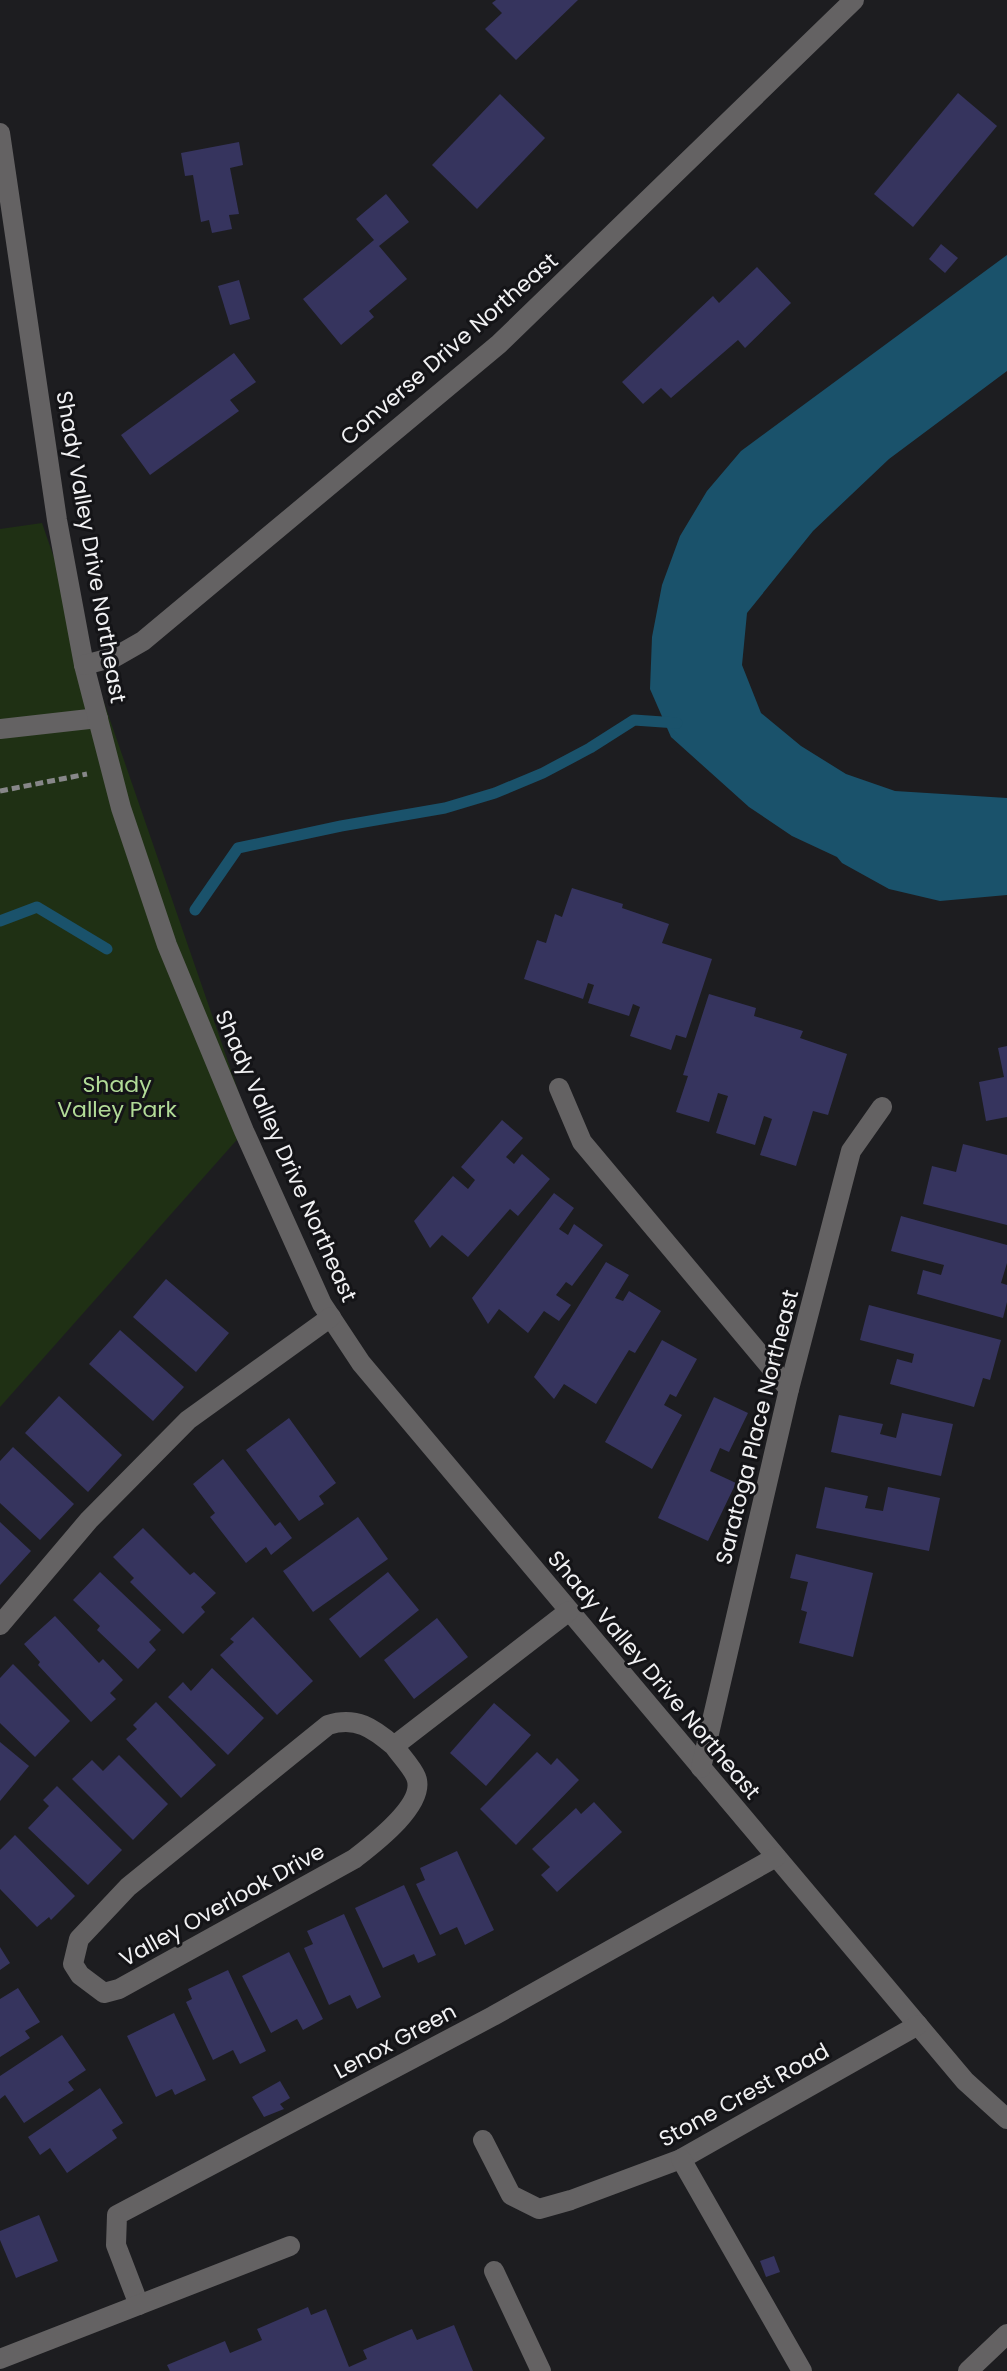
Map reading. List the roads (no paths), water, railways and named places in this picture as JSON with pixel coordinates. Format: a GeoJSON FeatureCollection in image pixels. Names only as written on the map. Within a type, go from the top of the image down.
{"type":"FeatureCollection","features":[{"type":"Feature","properties":{"kind":"street","name":"Converse Drive Northeast"},"geometry":{"type":"LineString","coordinates":[[84,665],[115,657],[143,641],[499,344],[854,0]]}},
{"type":"Feature","properties":{"kind":"street","name":"Shady Valley Drive Northeast"},"geometry":{"type":"LineString","coordinates":[[0,133],[57,520],[84,665],[121,808],[167,945],[322,1304],[361,1363],[569,1611],[965,2081],[1007,2119]]}},
{"type":"Feature","properties":{"kind":"street"},"geometry":{"type":"LineString","coordinates":[[0,729],[98,718]]}},
{"type":"Feature","properties":{"kind":"street"},"geometry":{"type":"LineString","coordinates":[[559,1088],[582,1142],[789,1389]]}},
{"type":"Feature","properties":{"kind":"street","name":"Saratoga Place Northeast"},"geometry":{"type":"LineString","coordinates":[[701,1768],[789,1389],[851,1151],[882,1107]]}},
{"type":"Feature","properties":{"kind":"street"},"geometry":{"type":"LineString","coordinates":[[0,1625],[89,1520],[188,1420],[331,1317]]}},
{"type":"Feature","properties":{"kind":"street"},"geometry":{"type":"LineString","coordinates":[[394,1746],[569,1611]]}},
{"type":"Feature","properties":{"kind":"street","name":"Valley Overlook Drive"},"geometry":{"type":"LineString","coordinates":[[343,1720],[357,1721],[394,1746],[417,1779],[417,1790],[385,1835],[354,1859],[119,1989],[104,1993],[80,1975],[73,1964],[79,1939],[128,1887],[328,1725],[343,1720]]}},
{"type":"Feature","properties":{"kind":"street","name":"Lenox Green"},"geometry":{"type":"LineString","coordinates":[[139,2305],[116,2245],[117,2215],[493,2016],[776,1857]]}},
{"type":"Feature","properties":{"kind":"street","name":"Stone Crest Road"},"geometry":{"type":"LineString","coordinates":[[483,2140],[511,2195],[539,2209],[681,2159],[918,2025]]}},
{"type":"Feature","properties":{"kind":"street"},"geometry":{"type":"LineString","coordinates":[[681,2159],[802,2371]]}},
{"type":"Feature","properties":{"kind":"street"},"geometry":{"type":"LineString","coordinates":[[0,2359],[290,2246]]}},
{"type":"Feature","properties":{"kind":"street"},"geometry":{"type":"LineString","coordinates":[[494,2271],[541,2371]]}},
{"type":"Feature","properties":{"kind":"street"},"geometry":{"type":"LineString","coordinates":[[968,2371],[1007,2334]]}},
{"type":"Feature","properties":{"kind":"water"},"geometry":{"type":"Polygon","coordinates":[[[1007,255],[1007,371],[889,459],[813,531],[747,613],[742,665],[761,713],[801,746],[846,774],[895,791],[1007,798],[1007,895],[940,901],[889,889],[842,863],[837,857],[792,836],[749,807],[671,737],[650,689],[652,637],[662,585],[680,536],[707,491],[741,451],[1007,255]]]}},
{"type":"Feature","properties":{"kind":"waterway"},"geometry":{"type":"LineString","coordinates":[[195,910],[238,848],[445,808],[495,793],[543,773],[634,720],[677,723]]}},
{"type":"Feature","properties":{"kind":"waterway"},"geometry":{"type":"LineString","coordinates":[[0,921],[37,907],[107,949]]}},
{"type":"Feature","properties":{"kind":"park label","name":"Shady Valley Park"},"geometry":{"type":"Point","coordinates":[117,1096]}}]}
